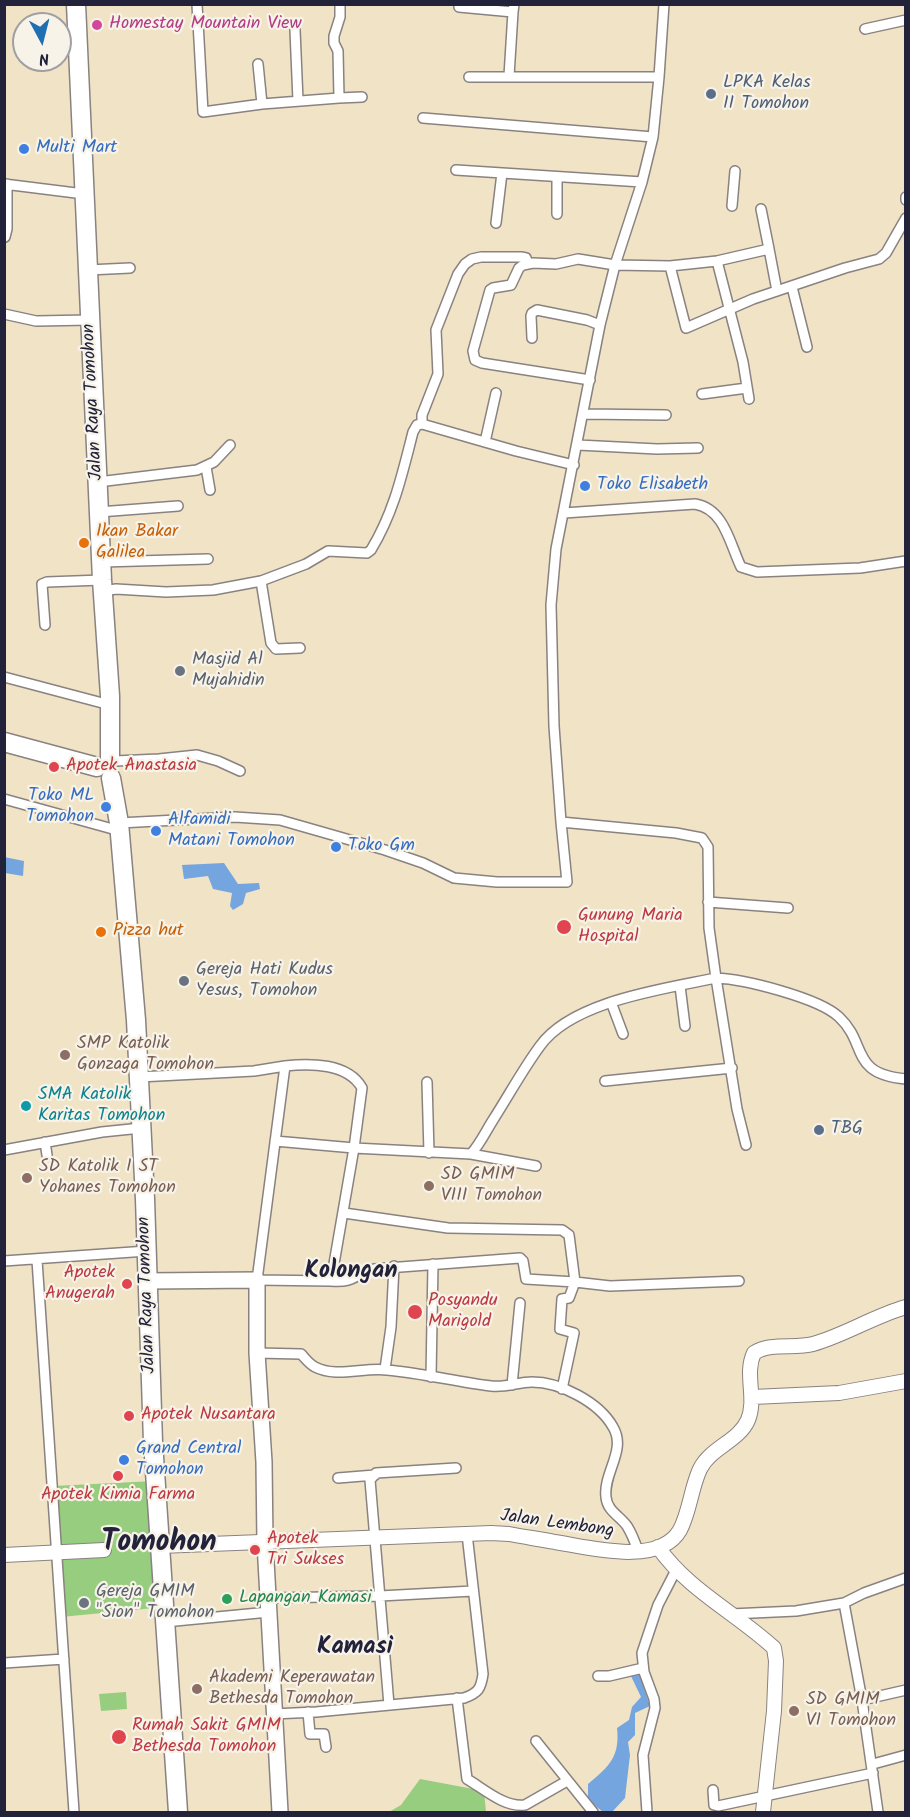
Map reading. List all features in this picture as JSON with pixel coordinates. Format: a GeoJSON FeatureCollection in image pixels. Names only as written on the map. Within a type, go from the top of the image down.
{"type":"FeatureCollection","features":[{"type":"Feature","properties":{"kind":"highway","name":"Jalan Raya Tomohon"},"geometry":{"type":"LineString","coordinates":[[76,4],[102,578],[110,705],[108,766],[120,827],[139,1077],[159,1546],[178,1812]]}},
{"type":"Feature","properties":{"kind":"highway"},"geometry":{"type":"LineString","coordinates":[[4,742],[79,764],[108,766]]}},
{"type":"Feature","properties":{"kind":"main road"},"geometry":{"type":"LineString","coordinates":[[147,1281],[257,1280],[257,1353],[264,1462],[265,1543],[280,1812]]}},
{"type":"Feature","properties":{"kind":"main road","name":"Jalan Lembong"},"geometry":{"type":"LineString","coordinates":[[159,1546],[509,1534],[620,1553],[658,1547],[673,1539],[680,1530],[700,1469],[706,1459],[740,1431],[748,1421],[753,1397],[750,1368],[754,1353],[761,1348],[813,1344],[906,1307]]}},
{"type":"Feature","properties":{"kind":"main road"},"geometry":{"type":"LineString","coordinates":[[753,1397],[831,1394],[906,1381]]}},
{"type":"Feature","properties":{"kind":"main road"},"geometry":{"type":"LineString","coordinates":[[658,1547],[676,1570],[694,1586],[774,1648],[774,1711],[763,1812]]}},
{"type":"Feature","properties":{"kind":"main road"},"geometry":{"type":"LineString","coordinates":[[4,1555],[104,1550]]}},
{"type":"Feature","properties":{"kind":"street"},"geometry":{"type":"LineString","coordinates":[[197,4],[203,112],[262,104],[362,96]]}},
{"type":"Feature","properties":{"kind":"street"},"geometry":{"type":"LineString","coordinates":[[339,98],[338,51],[335,48],[334,36],[340,17],[340,4]]}},
{"type":"Feature","properties":{"kind":"street"},"geometry":{"type":"LineString","coordinates":[[4,798],[120,827],[236,817],[280,820],[396,854],[454,878],[497,882],[567,882],[554,726],[551,605],[556,549],[600,326],[615,265],[642,182],[653,137],[664,4]]}},
{"type":"Feature","properties":{"kind":"street"},"geometry":{"type":"LineString","coordinates":[[459,7],[514,8],[509,76]]}},
{"type":"Feature","properties":{"kind":"street"},"geometry":{"type":"LineString","coordinates":[[865,28],[906,20]]}},
{"type":"Feature","properties":{"kind":"street"},"geometry":{"type":"LineString","coordinates":[[295,30],[298,101]]}},
{"type":"Feature","properties":{"kind":"street"},"geometry":{"type":"LineString","coordinates":[[258,64],[262,104]]}},
{"type":"Feature","properties":{"kind":"street"},"geometry":{"type":"LineString","coordinates":[[469,77],[659,76]]}},
{"type":"Feature","properties":{"kind":"street"},"geometry":{"type":"LineString","coordinates":[[423,118],[653,137]]}},
{"type":"Feature","properties":{"kind":"street"},"geometry":{"type":"LineString","coordinates":[[456,170],[642,182]]}},
{"type":"Feature","properties":{"kind":"street"},"geometry":{"type":"LineString","coordinates":[[732,206],[735,171]]}},
{"type":"Feature","properties":{"kind":"street"},"geometry":{"type":"LineString","coordinates":[[496,223],[502,173]]}},
{"type":"Feature","properties":{"kind":"street"},"geometry":{"type":"LineString","coordinates":[[556,214],[558,177]]}},
{"type":"Feature","properties":{"kind":"street"},"geometry":{"type":"LineString","coordinates":[[5,237],[7,228],[6,184],[84,194]]}},
{"type":"Feature","properties":{"kind":"street"},"geometry":{"type":"LineString","coordinates":[[761,209],[777,291]]}},
{"type":"Feature","properties":{"kind":"street"},"geometry":{"type":"LineString","coordinates":[[670,266],[686,328],[777,291],[879,259],[886,253],[906,218]]}},
{"type":"Feature","properties":{"kind":"street"},"geometry":{"type":"LineString","coordinates":[[590,380],[475,360],[474,351],[488,293],[493,288],[511,285],[519,268],[528,264],[556,264],[578,259],[615,265],[670,266],[717,261],[769,249]]}},
{"type":"Feature","properties":{"kind":"street"},"geometry":{"type":"LineString","coordinates":[[422,423],[422,415],[438,374],[436,330],[458,274],[465,264],[481,257],[522,256],[526,258],[528,264]]}},
{"type":"Feature","properties":{"kind":"street"},"geometry":{"type":"LineString","coordinates":[[717,261],[743,362],[749,399]]}},
{"type":"Feature","properties":{"kind":"street"},"geometry":{"type":"LineString","coordinates":[[88,270],[130,268]]}},
{"type":"Feature","properties":{"kind":"street"},"geometry":{"type":"LineString","coordinates":[[792,287],[807,347]]}},
{"type":"Feature","properties":{"kind":"street"},"geometry":{"type":"LineString","coordinates":[[532,338],[531,316],[537,310],[586,320],[600,326]]}},
{"type":"Feature","properties":{"kind":"street"},"geometry":{"type":"LineString","coordinates":[[4,314],[36,321],[90,320]]}},
{"type":"Feature","properties":{"kind":"street"},"geometry":{"type":"LineString","coordinates":[[702,394],[747,388]]}},
{"type":"Feature","properties":{"kind":"street"},"geometry":{"type":"LineString","coordinates":[[485,442],[496,393]]}},
{"type":"Feature","properties":{"kind":"street"},"geometry":{"type":"LineString","coordinates":[[584,414],[666,415]]}},
{"type":"Feature","properties":{"kind":"street"},"geometry":{"type":"LineString","coordinates":[[102,578],[116,589],[166,592],[213,590],[261,581],[306,564],[327,551],[361,554],[371,550],[395,502],[413,432],[417,425],[422,423],[574,465]]}},
{"type":"Feature","properties":{"kind":"street"},"geometry":{"type":"LineString","coordinates":[[98,482],[180,473],[206,467],[230,445]]}},
{"type":"Feature","properties":{"kind":"street"},"geometry":{"type":"LineString","coordinates":[[578,445],[657,449],[698,448]]}},
{"type":"Feature","properties":{"kind":"street"},"geometry":{"type":"LineString","coordinates":[[206,467],[210,490]]}},
{"type":"Feature","properties":{"kind":"street"},"geometry":{"type":"LineString","coordinates":[[564,513],[695,504],[703,506],[711,511],[725,529],[741,567],[757,572],[860,568],[906,561]]}},
{"type":"Feature","properties":{"kind":"street"},"geometry":{"type":"LineString","coordinates":[[99,512],[178,506]]}},
{"type":"Feature","properties":{"kind":"street"},"geometry":{"type":"LineString","coordinates":[[45,625],[41,586],[44,582],[102,578],[208,560]]}},
{"type":"Feature","properties":{"kind":"street"},"geometry":{"type":"LineString","coordinates":[[261,581],[271,644],[276,649],[300,648]]}},
{"type":"Feature","properties":{"kind":"street"},"geometry":{"type":"LineString","coordinates":[[4,677],[110,705]]}},
{"type":"Feature","properties":{"kind":"street"},"geometry":{"type":"LineString","coordinates":[[108,766],[197,755],[240,771]]}},
{"type":"Feature","properties":{"kind":"street"},"geometry":{"type":"LineString","coordinates":[[561,822],[656,830],[702,838],[708,847],[709,928],[737,1109],[746,1145]]}},
{"type":"Feature","properties":{"kind":"street"},"geometry":{"type":"LineString","coordinates":[[708,902],[789,908]]}},
{"type":"Feature","properties":{"kind":"street"},"geometry":{"type":"LineString","coordinates":[[471,1154],[509,1098],[541,1044],[562,1025],[582,1013],[611,1002],[716,978],[740,980],[829,1010],[847,1025],[858,1051],[876,1072],[884,1076],[906,1079]]}},
{"type":"Feature","properties":{"kind":"street"},"geometry":{"type":"LineString","coordinates":[[680,986],[685,1026]]}},
{"type":"Feature","properties":{"kind":"street"},"geometry":{"type":"LineString","coordinates":[[611,1002],[623,1035]]}},
{"type":"Feature","properties":{"kind":"street"},"geometry":{"type":"LineString","coordinates":[[139,1077],[254,1071],[309,1064],[322,1065],[342,1072],[360,1084],[362,1092],[354,1148],[331,1281]]}},
{"type":"Feature","properties":{"kind":"street"},"geometry":{"type":"LineString","coordinates":[[285,1066],[257,1280],[349,1281],[365,1271],[394,1266],[520,1258],[523,1261],[526,1279],[610,1286],[739,1281]]}},
{"type":"Feature","properties":{"kind":"street"},"geometry":{"type":"LineString","coordinates":[[605,1081],[732,1068]]}},
{"type":"Feature","properties":{"kind":"street"},"geometry":{"type":"LineString","coordinates":[[427,1082],[429,1153]]}},
{"type":"Feature","properties":{"kind":"street"},"geometry":{"type":"LineString","coordinates":[[4,1150],[102,1132],[141,1128]]}},
{"type":"Feature","properties":{"kind":"street"},"geometry":{"type":"LineString","coordinates":[[275,1141],[471,1154],[536,1166]]}},
{"type":"Feature","properties":{"kind":"street"},"geometry":{"type":"LineString","coordinates":[[45,1142],[47,1155]]}},
{"type":"Feature","properties":{"kind":"street"},"geometry":{"type":"LineString","coordinates":[[344,1213],[448,1228],[562,1230],[569,1235],[575,1282],[569,1298],[562,1299],[560,1329],[574,1333],[562,1389]]}},
{"type":"Feature","properties":{"kind":"street"},"geometry":{"type":"LineString","coordinates":[[4,1261],[147,1251]]}},
{"type":"Feature","properties":{"kind":"street"},"geometry":{"type":"LineString","coordinates":[[37,1260],[74,1812]]}},
{"type":"Feature","properties":{"kind":"street"},"geometry":{"type":"LineString","coordinates":[[431,1377],[434,1264]]}},
{"type":"Feature","properties":{"kind":"street"},"geometry":{"type":"LineString","coordinates":[[385,1370],[391,1328],[394,1266]]}},
{"type":"Feature","properties":{"kind":"street"},"geometry":{"type":"LineString","coordinates":[[512,1385],[520,1303]]}},
{"type":"Feature","properties":{"kind":"street"},"geometry":{"type":"LineString","coordinates":[[257,1353],[301,1354],[314,1367],[322,1369],[347,1372],[385,1370],[489,1386],[533,1382],[577,1394],[601,1410],[613,1427],[618,1442],[606,1485],[606,1498],[614,1515],[625,1523],[630,1531],[638,1551]]}},
{"type":"Feature","properties":{"kind":"street"},"geometry":{"type":"LineString","coordinates":[[338,1478],[456,1468]]}},
{"type":"Feature","properties":{"kind":"street"},"geometry":{"type":"LineString","coordinates":[[375,1475],[370,1480],[389,1705]]}},
{"type":"Feature","properties":{"kind":"street"},"geometry":{"type":"LineString","coordinates":[[273,1714],[389,1705],[476,1694],[482,1687],[483,1674],[468,1534]]}},
{"type":"Feature","properties":{"kind":"street"},"geometry":{"type":"LineString","coordinates":[[646,1812],[643,1755],[655,1708],[643,1668],[642,1653],[658,1605],[676,1570]]}},
{"type":"Feature","properties":{"kind":"street"},"geometry":{"type":"LineString","coordinates":[[731,1614],[751,1611],[796,1611],[844,1603],[906,1578]]}},
{"type":"Feature","properties":{"kind":"street"},"geometry":{"type":"LineString","coordinates":[[165,1622],[269,1605],[473,1591]]}},
{"type":"Feature","properties":{"kind":"street"},"geometry":{"type":"LineString","coordinates":[[844,1603],[862,1700],[878,1812]]}},
{"type":"Feature","properties":{"kind":"street"},"geometry":{"type":"LineString","coordinates":[[4,1663],[64,1659]]}},
{"type":"Feature","properties":{"kind":"street"},"geometry":{"type":"LineString","coordinates":[[598,1676],[609,1676],[643,1668]]}},
{"type":"Feature","properties":{"kind":"street"},"geometry":{"type":"LineString","coordinates":[[862,1700],[906,1690]]}},
{"type":"Feature","properties":{"kind":"street"},"geometry":{"type":"LineString","coordinates":[[457,1698],[467,1779],[509,1804],[518,1806],[525,1805],[567,1781]]}},
{"type":"Feature","properties":{"kind":"street"},"geometry":{"type":"LineString","coordinates":[[308,1712],[310,1734],[324,1734],[326,1747]]}},
{"type":"Feature","properties":{"kind":"street"},"geometry":{"type":"LineString","coordinates":[[536,1741],[594,1812]]}},
{"type":"Feature","properties":{"kind":"street"},"geometry":{"type":"LineString","coordinates":[[713,1790],[716,1806],[873,1768],[906,1755]]}},
{"type":"Feature","properties":{"kind":"green space"},"geometry":{"type":"Polygon","coordinates":[[[155,1481],[164,1607],[61,1617],[53,1486],[155,1481]]]}},
{"type":"Feature","properties":{"kind":"green space"},"geometry":{"type":"Polygon","coordinates":[[[126,1692],[127,1709],[101,1711],[99,1694],[126,1692]]]}},
{"type":"Feature","properties":{"kind":"green space"},"geometry":{"type":"Polygon","coordinates":[[[420,1779],[484,1791],[486,1812],[389,1812],[401,1805],[420,1779]]]}},
{"type":"Feature","properties":{"kind":"water"},"geometry":{"type":"Polygon","coordinates":[[[4,857],[24,861],[23,876],[5,873],[4,857]]]}},
{"type":"Feature","properties":{"kind":"water"},"geometry":{"type":"Polygon","coordinates":[[[224,863],[238,884],[259,883],[260,889],[246,893],[243,904],[233,910],[230,906],[232,893],[213,889],[208,876],[184,879],[182,865],[224,863]]]}},
{"type":"Feature","properties":{"kind":"water"},"geometry":{"type":"Polygon","coordinates":[[[638,1670],[650,1706],[635,1713],[635,1735],[628,1742],[630,1755],[625,1798],[612,1812],[603,1812],[588,1800],[588,1784],[612,1760],[617,1746],[617,1728],[629,1720],[632,1707],[641,1697],[630,1674],[638,1670]]]}},
{"type":"Feature","properties":{"kind":"place","name":"Homestay Mountain View"},"geometry":{"type":"Point","coordinates":[97,25]}},
{"type":"Feature","properties":{"kind":"place","name":"LPKA Kelas II Tomohon"},"geometry":{"type":"Point","coordinates":[711,94]}},
{"type":"Feature","properties":{"kind":"place","name":"Multi Mart"},"geometry":{"type":"Point","coordinates":[24,149]}},
{"type":"Feature","properties":{"kind":"place","name":"Toko Elisabeth"},"geometry":{"type":"Point","coordinates":[585,486]}},
{"type":"Feature","properties":{"kind":"place","name":"Ikan Bakar Galilea"},"geometry":{"type":"Point","coordinates":[84,543]}},
{"type":"Feature","properties":{"kind":"place","name":"Masjid Al Mujahidin"},"geometry":{"type":"Point","coordinates":[180,671]}},
{"type":"Feature","properties":{"kind":"place","name":"Apotek Anastasia"},"geometry":{"type":"Point","coordinates":[54,767]}},
{"type":"Feature","properties":{"kind":"place","name":"Toko ML Tomohon"},"geometry":{"type":"Point","coordinates":[106,807]}},
{"type":"Feature","properties":{"kind":"place","name":"Alfamidi Matani Tomohon"},"geometry":{"type":"Point","coordinates":[156,831]}},
{"type":"Feature","properties":{"kind":"place","name":"Toko Gm"},"geometry":{"type":"Point","coordinates":[336,847]}},
{"type":"Feature","properties":{"kind":"place","name":"Gunung Maria Hospital"},"geometry":{"type":"Point","coordinates":[564,927]}},
{"type":"Feature","properties":{"kind":"place","name":"Pizza hut"},"geometry":{"type":"Point","coordinates":[101,932]}},
{"type":"Feature","properties":{"kind":"place","name":"Gereja Hati Kudus Yesus, Tomohon"},"geometry":{"type":"Point","coordinates":[184,981]}},
{"type":"Feature","properties":{"kind":"place","name":"SMP Katolik Gonzaga Tomohon"},"geometry":{"type":"Point","coordinates":[65,1055]}},
{"type":"Feature","properties":{"kind":"place","name":"SMA Katolik Karitas Tomohon"},"geometry":{"type":"Point","coordinates":[26,1106]}},
{"type":"Feature","properties":{"kind":"place","name":"TBG"},"geometry":{"type":"Point","coordinates":[819,1130]}},
{"type":"Feature","properties":{"kind":"place","name":"SD Katolik I ST Yohanes Tomohon"},"geometry":{"type":"Point","coordinates":[27,1178]}},
{"type":"Feature","properties":{"kind":"place","name":"SD GMIM VIII Tomohon"},"geometry":{"type":"Point","coordinates":[429,1186]}},
{"type":"Feature","properties":{"kind":"place","name":"Apotek Anugerah"},"geometry":{"type":"Point","coordinates":[127,1284]}},
{"type":"Feature","properties":{"kind":"place","name":"Posyandu Marigold"},"geometry":{"type":"Point","coordinates":[415,1312]}},
{"type":"Feature","properties":{"kind":"place","name":"Apotek Nusantara"},"geometry":{"type":"Point","coordinates":[129,1416]}},
{"type":"Feature","properties":{"kind":"place","name":"Grand Central Tomohon"},"geometry":{"type":"Point","coordinates":[124,1460]}},
{"type":"Feature","properties":{"kind":"place","name":"Apotek Kimia Farma"},"geometry":{"type":"Point","coordinates":[118,1476]}},
{"type":"Feature","properties":{"kind":"place","name":"Apotek Tri Sukses"},"geometry":{"type":"Point","coordinates":[255,1550]}},
{"type":"Feature","properties":{"kind":"place","name":"Lapangan Kamasi"},"geometry":{"type":"Point","coordinates":[227,1599]}},
{"type":"Feature","properties":{"kind":"place","name":"Gereja GMIM \"Sion\" Tomohon"},"geometry":{"type":"Point","coordinates":[84,1603]}},
{"type":"Feature","properties":{"kind":"place","name":"Akademi Keperawatan Bethesda Tomohon"},"geometry":{"type":"Point","coordinates":[197,1689]}},
{"type":"Feature","properties":{"kind":"place","name":"SD GMIM VI Tomohon"},"geometry":{"type":"Point","coordinates":[794,1711]}},
{"type":"Feature","properties":{"kind":"place","name":"Rumah Sakit GMIM Bethesda Tomohon"},"geometry":{"type":"Point","coordinates":[119,1737]}},
{"type":"Feature","properties":{"kind":"district","name":"Kolongan"},"geometry":{"type":"Point","coordinates":[351,1273]}},
{"type":"Feature","properties":{"kind":"district","name":"Tomohon"},"geometry":{"type":"Point","coordinates":[159,1545]}},
{"type":"Feature","properties":{"kind":"district","name":"Kamasi"},"geometry":{"type":"Point","coordinates":[355,1649]}}]}
